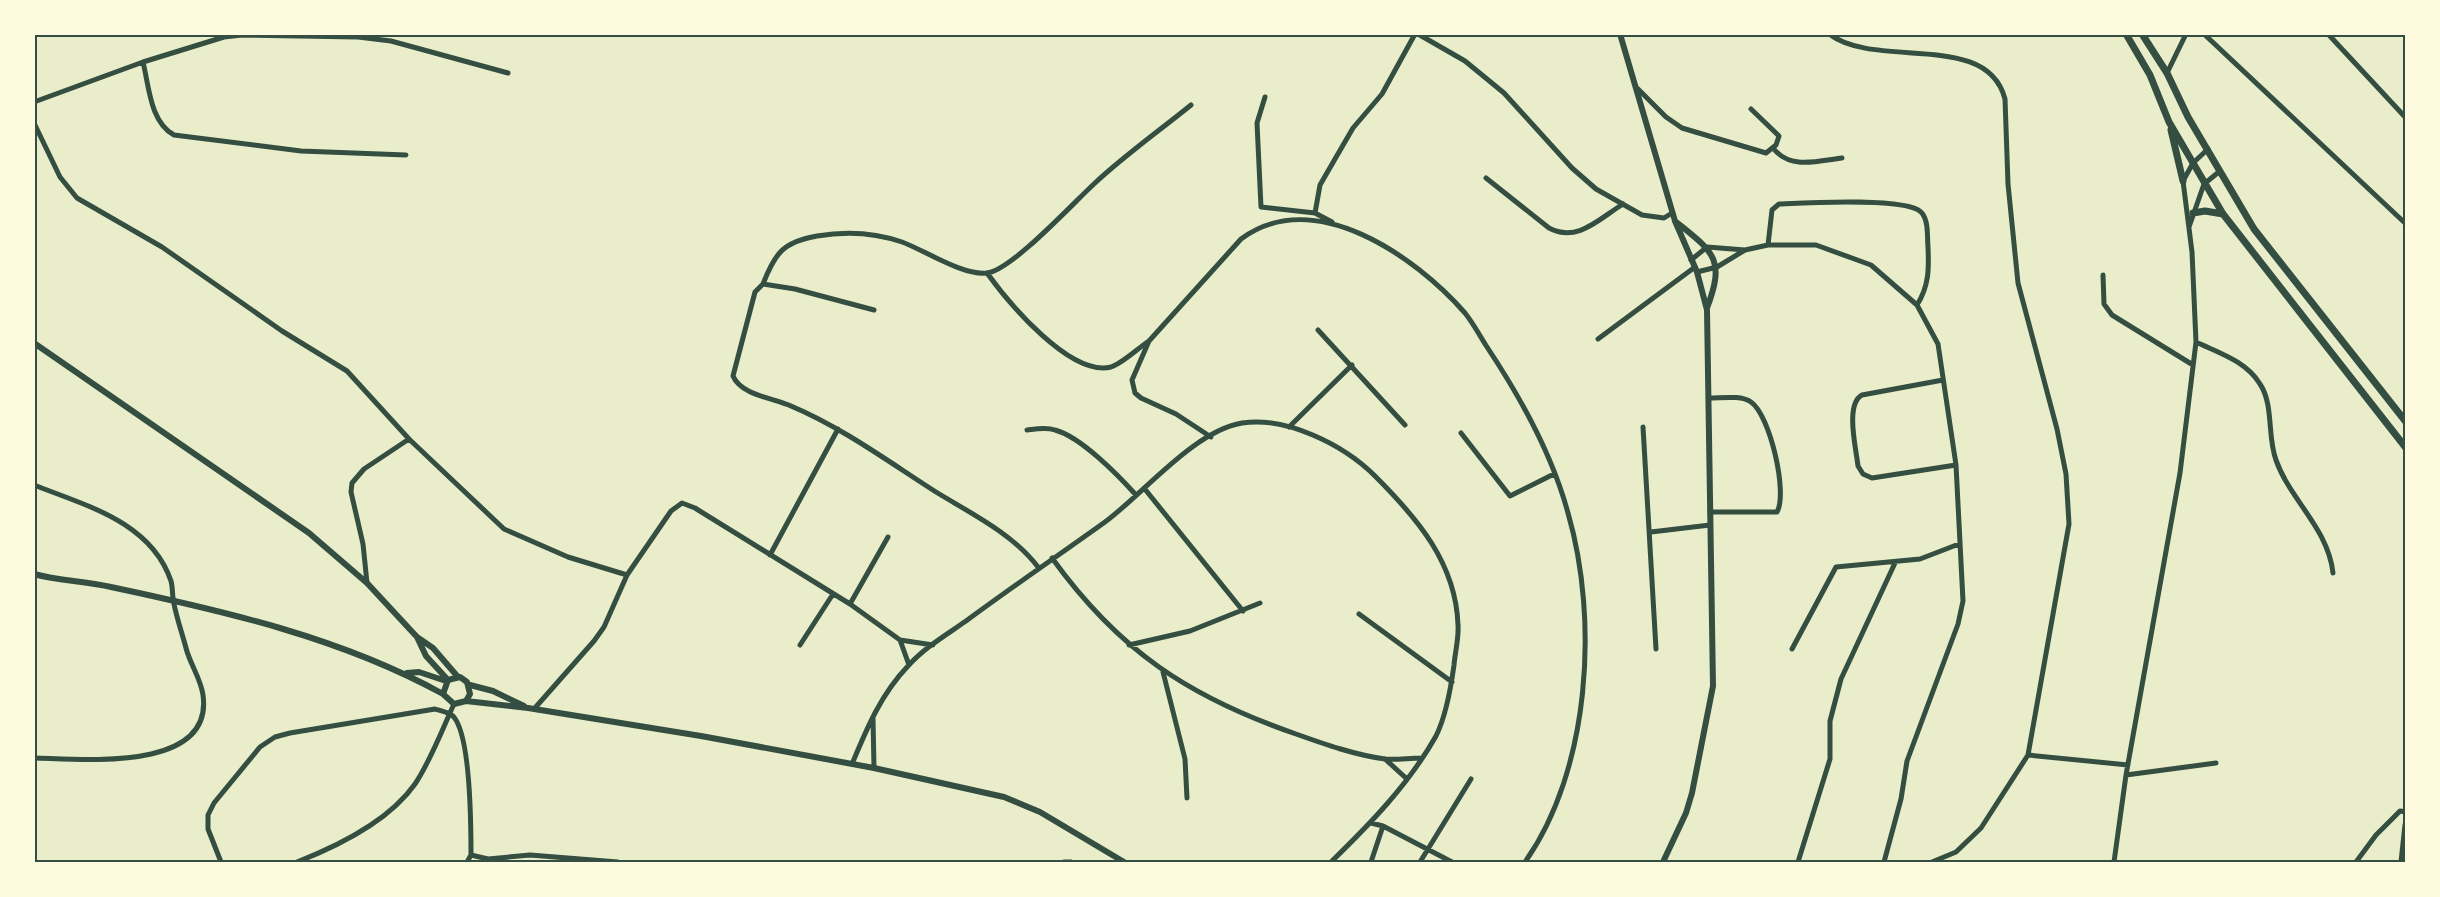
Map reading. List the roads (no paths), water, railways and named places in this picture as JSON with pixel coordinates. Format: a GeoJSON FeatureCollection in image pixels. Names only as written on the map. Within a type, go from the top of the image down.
{"type":"FeatureCollection","features":[{"type":"Feature","properties":{"kind":"main road"},"geometry":{"type":"LineString","coordinates":[[2126,34],[2150,75],[2169,122],[2223,214],[2406,448]]}},
{"type":"Feature","properties":{"kind":"main road"},"geometry":{"type":"LineString","coordinates":[[2142,34],[2167,73],[2178,99],[2254,229],[2406,422]]}},
{"type":"Feature","properties":{"kind":"main road"},"geometry":{"type":"LineString","coordinates":[[2169,122],[2183,181]]}},
{"type":"Feature","properties":{"kind":"main road"},"geometry":{"type":"LineString","coordinates":[[2193,213],[2223,214]]}},
{"type":"Feature","properties":{"kind":"main road"},"geometry":{"type":"LineString","coordinates":[[2402,862],[2406,825]]}},
{"type":"Feature","properties":{"kind":"street"},"geometry":{"type":"LineString","coordinates":[[34,102],[143,62],[224,37],[242,34],[358,37],[391,41],[508,73]]}},
{"type":"Feature","properties":{"kind":"street"},"geometry":{"type":"LineString","coordinates":[[1315,213],[1320,185],[1353,128],[1382,94],[1417,34],[1465,61],[1504,93],[1572,168],[1596,189],[1642,215],[1664,218],[1672,213]]}},
{"type":"Feature","properties":{"kind":"street"},"geometry":{"type":"LineString","coordinates":[[1620,34],[1638,89],[1672,213],[1696,270],[1707,310],[1710,398],[1712,699],[1689,804],[1663,862]]}},
{"type":"Feature","properties":{"kind":"street"},"geometry":{"type":"LineString","coordinates":[[1829,34],[1863,49],[1932,54],[1963,60],[1988,70],[2002,87],[2005,99],[2008,184],[2019,283],[2057,429],[2069,509],[2063,567],[2028,755],[1981,828],[1956,852],[1932,862]]}},
{"type":"Feature","properties":{"kind":"street"},"geometry":{"type":"LineString","coordinates":[[2167,73],[2186,34]]}},
{"type":"Feature","properties":{"kind":"street"},"geometry":{"type":"LineString","coordinates":[[2204,34],[2406,224]]}},
{"type":"Feature","properties":{"kind":"street"},"geometry":{"type":"LineString","coordinates":[[2328,34],[2406,118]]}},
{"type":"Feature","properties":{"kind":"street"},"geometry":{"type":"LineString","coordinates":[[143,62],[156,116],[164,130],[174,135],[300,151],[406,155]]}},
{"type":"Feature","properties":{"kind":"street"},"geometry":{"type":"LineString","coordinates":[[1638,89],[1666,117],[1682,128],[1761,154],[1773,148],[1779,136],[1751,109]]}},
{"type":"Feature","properties":{"kind":"street"},"geometry":{"type":"LineString","coordinates":[[1265,97],[1257,123],[1261,207],[1315,213],[1402,256],[1465,314],[1514,389],[1538,434],[1568,512],[1577,550],[1586,674],[1564,782],[1552,814],[1526,862]]}},
{"type":"Feature","properties":{"kind":"street"},"geometry":{"type":"LineString","coordinates":[[1038,567],[1011,540],[838,429],[792,406],[744,390],[736,383],[733,376],[754,292],[763,284],[773,261],[790,244],[837,232],[867,233],[901,242],[966,270],[987,273],[999,268],[1030,245],[1096,182],[1191,105]]}},
{"type":"Feature","properties":{"kind":"street"},"geometry":{"type":"LineString","coordinates":[[34,123],[60,177],[77,198],[162,247],[282,331],[347,371],[409,439],[504,529],[568,557],[627,575]]}},
{"type":"Feature","properties":{"kind":"street"},"geometry":{"type":"LineString","coordinates":[[1773,148],[1780,158],[1798,163],[1842,158]]}},
{"type":"Feature","properties":{"kind":"street"},"geometry":{"type":"LineString","coordinates":[[2115,862],[2126,775],[2180,473],[2196,342],[2192,252],[2183,181],[2193,163],[2208,149]]}},
{"type":"Feature","properties":{"kind":"street"},"geometry":{"type":"LineString","coordinates":[[2188,231],[2204,184],[2220,171]]}},
{"type":"Feature","properties":{"kind":"street"},"geometry":{"type":"LineString","coordinates":[[1486,178],[1549,228],[1560,234],[1577,233],[1623,204]]}},
{"type":"Feature","properties":{"kind":"street"},"geometry":{"type":"LineString","coordinates":[[1768,245],[1772,210],[1779,204],[1851,200],[1915,209],[1924,218],[1929,269],[1926,289],[1917,305]]}},
{"type":"Feature","properties":{"kind":"street"},"geometry":{"type":"LineString","coordinates":[[987,273],[1007,301],[1068,357],[1084,365],[1111,367],[1149,341],[1241,239],[1254,229],[1267,224],[1300,220],[1333,223]]}},
{"type":"Feature","properties":{"kind":"street"},"geometry":{"type":"LineString","coordinates":[[1675,221],[1707,247],[1717,267],[1715,287],[1707,310]]}},
{"type":"Feature","properties":{"kind":"street"},"geometry":{"type":"LineString","coordinates":[[1691,260],[1707,247],[1745,250],[1768,245],[1816,245],[1845,254],[1871,265],[1917,305],[1938,344],[1956,465],[1963,582],[1962,612],[1907,761],[1901,799],[1884,862]]}},
{"type":"Feature","properties":{"kind":"street"},"geometry":{"type":"LineString","coordinates":[[1598,339],[1696,270],[1717,267],[1745,250]]}},
{"type":"Feature","properties":{"kind":"street"},"geometry":{"type":"LineString","coordinates":[[2103,275],[2104,304],[2112,315],[2193,365]]}},
{"type":"Feature","properties":{"kind":"street"},"geometry":{"type":"LineString","coordinates":[[763,284],[795,289],[874,310]]}},
{"type":"Feature","properties":{"kind":"street"},"geometry":{"type":"LineString","coordinates":[[1318,330],[1405,425]]}},
{"type":"Feature","properties":{"kind":"street"},"geometry":{"type":"LineString","coordinates":[[1149,341],[1132,380],[1135,393],[1176,414],[1210,436]]}},
{"type":"Feature","properties":{"kind":"street"},"geometry":{"type":"LineString","coordinates":[[2196,342],[2240,363],[2260,384],[2265,394],[2276,462],[2282,476],[2308,512],[2322,539],[2333,573]]}},
{"type":"Feature","properties":{"kind":"street"},"geometry":{"type":"LineString","coordinates":[[34,343],[309,533],[367,583],[417,637],[433,648],[458,677],[470,685],[493,691],[531,708]]}},
{"type":"Feature","properties":{"kind":"street"},"geometry":{"type":"LineString","coordinates":[[1289,427],[1352,365]]}},
{"type":"Feature","properties":{"kind":"street"},"geometry":{"type":"LineString","coordinates":[[1943,380],[1856,398],[1852,407],[1858,466],[1863,474],[1872,478],[1956,465]]}},
{"type":"Feature","properties":{"kind":"street"},"geometry":{"type":"LineString","coordinates":[[1710,398],[1741,398],[1751,401],[1761,411],[1767,423],[1778,475],[1780,507],[1777,512],[1766,514],[1710,512]]}},
{"type":"Feature","properties":{"kind":"street"},"geometry":{"type":"LineString","coordinates":[[852,764],[872,716],[889,688],[909,665],[933,645],[1038,567],[1108,520],[1144,488],[1210,436],[1222,429],[1242,423],[1289,427],[1327,443],[1364,464],[1409,509],[1429,536],[1446,569],[1454,594],[1458,627],[1452,682],[1437,733],[1407,779],[1371,823],[1331,862]]}},
{"type":"Feature","properties":{"kind":"street"},"geometry":{"type":"LineString","coordinates":[[1643,428],[1651,532],[1656,649]]}},
{"type":"Feature","properties":{"kind":"street"},"geometry":{"type":"LineString","coordinates":[[770,555],[838,429]]}},
{"type":"Feature","properties":{"kind":"street"},"geometry":{"type":"LineString","coordinates":[[1026,430],[1055,430],[1067,436],[1120,478],[1136,495]]}},
{"type":"Feature","properties":{"kind":"street"},"geometry":{"type":"LineString","coordinates":[[1461,433],[1510,496],[1554,474]]}},
{"type":"Feature","properties":{"kind":"street"},"geometry":{"type":"LineString","coordinates":[[367,583],[363,544],[351,492],[352,483],[364,469],[409,439]]}},
{"type":"Feature","properties":{"kind":"street"},"geometry":{"type":"LineString","coordinates":[[34,485],[112,517],[140,533],[168,575],[187,654],[203,695],[198,727],[189,739],[164,751],[129,758],[34,758]]}},
{"type":"Feature","properties":{"kind":"street"},"geometry":{"type":"LineString","coordinates":[[1144,488],[1243,611]]}},
{"type":"Feature","properties":{"kind":"street"},"geometry":{"type":"LineString","coordinates":[[531,708],[604,627],[627,575],[670,512],[682,503],[694,508],[850,604],[900,640],[933,645]]}},
{"type":"Feature","properties":{"kind":"street"},"geometry":{"type":"LineString","coordinates":[[1651,532],[1710,525]]}},
{"type":"Feature","properties":{"kind":"street"},"geometry":{"type":"LineString","coordinates":[[850,604],[888,537]]}},
{"type":"Feature","properties":{"kind":"street"},"geometry":{"type":"LineString","coordinates":[[1792,649],[1836,567],[1928,558],[1959,544]]}},
{"type":"Feature","properties":{"kind":"street"},"geometry":{"type":"LineString","coordinates":[[1052,558],[1093,612],[1163,672],[1247,717],[1326,744],[1385,759],[1421,758]]}},
{"type":"Feature","properties":{"kind":"street"},"geometry":{"type":"LineString","coordinates":[[1798,862],[1830,759],[1830,721],[1841,679],[1895,563]]}},
{"type":"Feature","properties":{"kind":"street"},"geometry":{"type":"LineString","coordinates":[[34,574],[173,601],[271,625],[406,673],[443,694],[453,704]]}},
{"type":"Feature","properties":{"kind":"street"},"geometry":{"type":"LineString","coordinates":[[800,645],[833,594]]}},
{"type":"Feature","properties":{"kind":"street"},"geometry":{"type":"LineString","coordinates":[[1129,645],[1190,631],[1260,603]]}},
{"type":"Feature","properties":{"kind":"street"},"geometry":{"type":"LineString","coordinates":[[1359,614],[1452,682]]}},
{"type":"Feature","properties":{"kind":"street"},"geometry":{"type":"LineString","coordinates":[[417,637],[426,656],[447,681]]}},
{"type":"Feature","properties":{"kind":"street"},"geometry":{"type":"LineString","coordinates":[[900,640],[909,665]]}},
{"type":"Feature","properties":{"kind":"street"},"geometry":{"type":"LineString","coordinates":[[406,673],[419,672],[447,681],[458,677]]}},
{"type":"Feature","properties":{"kind":"street"},"geometry":{"type":"LineString","coordinates":[[1163,672],[1185,759],[1187,798]]}},
{"type":"Feature","properties":{"kind":"street"},"geometry":{"type":"LineString","coordinates":[[443,694],[447,681]]}},
{"type":"Feature","properties":{"kind":"street"},"geometry":{"type":"LineString","coordinates":[[466,701],[470,694],[470,685]]}},
{"type":"Feature","properties":{"kind":"street"},"geometry":{"type":"LineString","coordinates":[[453,704],[466,701],[531,708],[874,768],[1004,797],[1040,812],[1115,861],[1124,862]]}},
{"type":"Feature","properties":{"kind":"street"},"geometry":{"type":"LineString","coordinates":[[297,862],[358,832],[405,796],[424,769],[453,704]]}},
{"type":"Feature","properties":{"kind":"street"},"geometry":{"type":"LineString","coordinates":[[221,862],[208,829],[208,815],[219,794],[267,741],[290,733],[435,709],[450,713],[459,727],[464,748],[471,813],[471,855],[467,862]]}},
{"type":"Feature","properties":{"kind":"street"},"geometry":{"type":"LineString","coordinates":[[872,716],[874,768]]}},
{"type":"Feature","properties":{"kind":"street"},"geometry":{"type":"LineString","coordinates":[[2028,755],[2128,765]]}},
{"type":"Feature","properties":{"kind":"street"},"geometry":{"type":"LineString","coordinates":[[1385,759],[1407,779]]}},
{"type":"Feature","properties":{"kind":"street"},"geometry":{"type":"LineString","coordinates":[[2126,775],[2216,763]]}},
{"type":"Feature","properties":{"kind":"street"},"geometry":{"type":"LineString","coordinates":[[1419,862],[1471,779]]}},
{"type":"Feature","properties":{"kind":"street"},"geometry":{"type":"LineString","coordinates":[[2356,862],[2400,811],[2406,812]]}},
{"type":"Feature","properties":{"kind":"street"},"geometry":{"type":"LineString","coordinates":[[1371,823],[1383,826],[1452,862]]}},
{"type":"Feature","properties":{"kind":"street"},"geometry":{"type":"LineString","coordinates":[[1371,862],[1383,826]]}},
{"type":"Feature","properties":{"kind":"street"},"geometry":{"type":"LineString","coordinates":[[471,855],[488,860],[530,855],[618,862]]}},
{"type":"Feature","properties":{"kind":"street"},"geometry":{"type":"LineString","coordinates":[[1064,862],[1071,862]]}}]}
